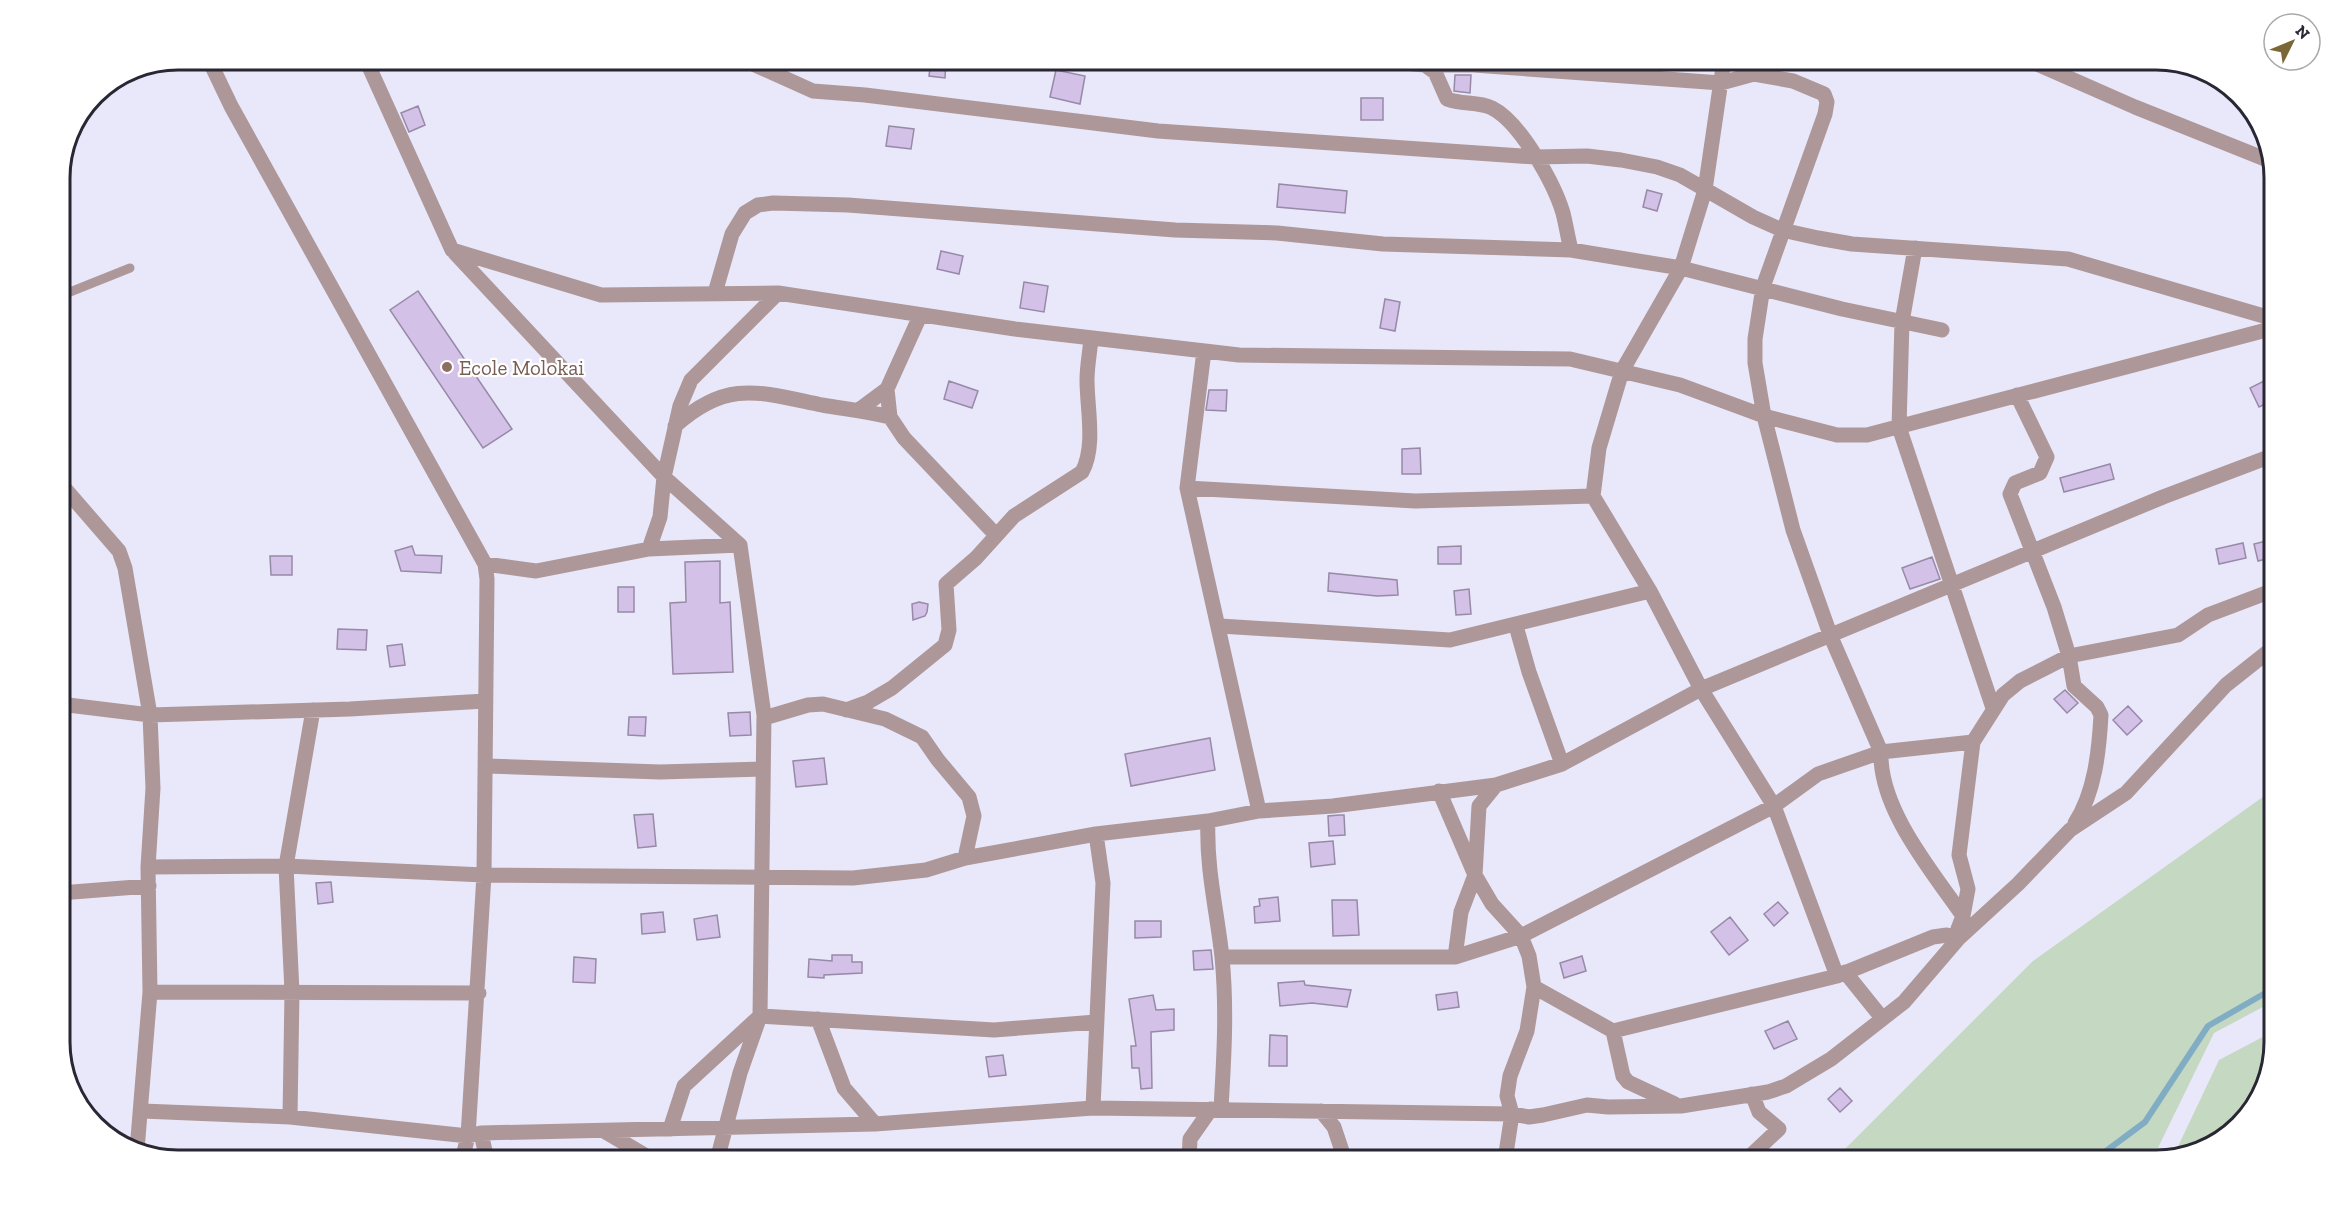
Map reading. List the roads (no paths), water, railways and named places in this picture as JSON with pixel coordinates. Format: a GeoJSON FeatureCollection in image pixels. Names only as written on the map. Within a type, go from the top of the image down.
{"type":"FeatureCollection","features":[{"type":"Feature","properties":{"kind":"street"},"geometry":{"type":"LineString","coordinates":[[214,70],[231,106],[485,564],[487,579],[484,875],[478,993],[475,1134],[467,1150]]}},
{"type":"Feature","properties":{"kind":"street"},"geometry":{"type":"LineString","coordinates":[[371,70],[452,250],[664,477],[740,545],[764,715],[764,878],[760,1016],[740,1073],[720,1150]]}},
{"type":"Feature","properties":{"kind":"street"},"geometry":{"type":"LineString","coordinates":[[766,70],[813,91],[877,96],[1158,131],[1535,157],[1587,156],[1622,160],[1680,175],[1744,213],[1782,230],[1833,241],[2068,259],[2263,317]]}},
{"type":"Feature","properties":{"kind":"street"},"geometry":{"type":"LineString","coordinates":[[1432,70],[1447,99],[1482,104],[1495,110],[1515,127],[1535,157],[1563,212],[1571,250]]}},
{"type":"Feature","properties":{"kind":"street"},"geometry":{"type":"LineString","coordinates":[[1543,70],[1721,83],[1754,74],[1793,81],[1824,94],[1825,114],[1763,287],[1755,339],[1755,363],[1764,416],[1793,530],[1831,637],[1881,752],[1880,768],[1896,812],[1917,850],[1963,916]]}},
{"type":"Feature","properties":{"kind":"street"},"geometry":{"type":"LineString","coordinates":[[1723,70],[1705,190],[1681,268],[1622,371],[1599,448],[1593,496],[1650,591],[1701,689],[1774,806],[1841,974],[1882,1018]]}},
{"type":"Feature","properties":{"kind":"street"},"geometry":{"type":"LineString","coordinates":[[2051,70],[2134,107],[2261,157]]}},
{"type":"Feature","properties":{"kind":"street"},"geometry":{"type":"LineString","coordinates":[[715,293],[732,234],[745,213],[758,205],[773,203],[904,207],[1174,230],[1277,233],[1383,244],[1571,250],[1681,268],[1763,287],[1842,309],[1942,330]]}},
{"type":"Feature","properties":{"kind":"street"},"geometry":{"type":"LineString","coordinates":[[1915,248],[1902,322],[1899,427],[1993,708]]}},
{"type":"Feature","properties":{"kind":"street"},"geometry":{"type":"LineString","coordinates":[[452,250],[601,295],[778,293],[920,316],[1239,355],[1553,358],[1584,362],[1706,393],[1764,416],[1849,437],[1899,427],[2263,331]]}},
{"type":"Feature","properties":{"kind":"street"},"geometry":{"type":"LineString","coordinates":[[649,549],[660,517],[664,477],[675,426],[680,406],[691,380],[778,293]]}},
{"type":"Feature","properties":{"kind":"street"},"geometry":{"type":"LineString","coordinates":[[860,409],[887,388],[920,316]]}},
{"type":"Feature","properties":{"kind":"street"},"geometry":{"type":"LineString","coordinates":[[846,710],[868,702],[892,688],[945,645],[950,630],[946,584],[976,558],[996,534],[1025,508],[1075,479],[1087,462],[1090,433],[1087,376],[1092,338]]}},
{"type":"Feature","properties":{"kind":"street"},"geometry":{"type":"LineString","coordinates":[[1204,351],[1187,488],[1220,627],[1259,811]]}},
{"type":"Feature","properties":{"kind":"street"},"geometry":{"type":"LineString","coordinates":[[887,388],[890,417],[904,438],[933,471],[996,534]]}},
{"type":"Feature","properties":{"kind":"street"},"geometry":{"type":"LineString","coordinates":[[675,426],[702,404],[733,393],[775,394],[850,410],[860,409],[890,417]]}},
{"type":"Feature","properties":{"kind":"street"},"geometry":{"type":"LineString","coordinates":[[142,1110],[290,1117],[475,1134],[875,1124],[1093,1108],[1512,1114],[1529,1117],[1587,1105],[1681,1106],[1786,1086],[1831,1059],[1904,1002],[1958,939],[2018,884],[2070,830],[2085,808],[2092,783],[2101,715],[2097,706],[2074,686],[2069,656],[2054,607],[2010,495],[2015,483],[2040,473],[2047,457],[2017,395]]}},
{"type":"Feature","properties":{"kind":"street"},"geometry":{"type":"LineString","coordinates":[[148,867],[286,866],[484,875],[853,878],[926,870],[965,858],[1096,834],[1208,821],[1259,811],[1333,806],[1496,785],[1562,764],[1701,689],[1831,637],[2163,497],[2263,459]]}},
{"type":"Feature","properties":{"kind":"street"},"geometry":{"type":"LineString","coordinates":[[1187,488],[1415,501],[1593,496]]}},
{"type":"Feature","properties":{"kind":"street"},"geometry":{"type":"LineString","coordinates":[[71,496],[119,551],[125,568],[150,715],[153,788],[148,867],[150,992],[138,1141]]}},
{"type":"Feature","properties":{"kind":"street"},"geometry":{"type":"LineString","coordinates":[[485,564],[536,571],[649,549],[740,545]]}},
{"type":"Feature","properties":{"kind":"street"},"geometry":{"type":"LineString","coordinates":[[1220,627],[1450,640],[1516,626],[1650,591]]}},
{"type":"Feature","properties":{"kind":"street"},"geometry":{"type":"LineString","coordinates":[[1958,939],[1958,929],[1968,889],[1959,855],[1973,742],[2003,695],[2020,681],[2069,656],[2178,634],[2208,615],[2263,594]]}},
{"type":"Feature","properties":{"kind":"street"},"geometry":{"type":"LineString","coordinates":[[1516,626],[1528,672],[1562,764]]}},
{"type":"Feature","properties":{"kind":"street"},"geometry":{"type":"LineString","coordinates":[[2070,830],[2126,793],[2226,686],[2264,655]]}},
{"type":"Feature","properties":{"kind":"street"},"geometry":{"type":"LineString","coordinates":[[71,705],[150,715],[313,710],[485,701]]}},
{"type":"Feature","properties":{"kind":"street"},"geometry":{"type":"LineString","coordinates":[[764,715],[780,715],[808,705],[822,704],[885,719],[922,737],[969,797],[974,816],[965,858]]}},
{"type":"Feature","properties":{"kind":"street"},"geometry":{"type":"LineString","coordinates":[[290,1117],[292,992],[286,866],[313,710]]}},
{"type":"Feature","properties":{"kind":"street"},"geometry":{"type":"LineString","coordinates":[[1222,957],[1455,957],[1521,936],[1774,806],[1818,774],[1881,752],[1973,742]]}},
{"type":"Feature","properties":{"kind":"street"},"geometry":{"type":"LineString","coordinates":[[486,766],[660,772],[763,769]]}},
{"type":"Feature","properties":{"kind":"street"},"geometry":{"type":"LineString","coordinates":[[1455,957],[1461,912],[1475,875],[1479,806],[1496,785]]}},
{"type":"Feature","properties":{"kind":"street"},"geometry":{"type":"LineString","coordinates":[[1439,791],[1475,875],[1492,904],[1521,936],[1528,956],[1534,987],[1527,1031],[1510,1076],[1507,1096],[1512,1114],[1507,1150]]}},
{"type":"Feature","properties":{"kind":"street"},"geometry":{"type":"LineString","coordinates":[[1189,1150],[1190,1139],[1216,1108],[1226,1028],[1222,957],[1209,882],[1208,821]]}},
{"type":"Feature","properties":{"kind":"street"},"geometry":{"type":"LineString","coordinates":[[1093,1108],[1103,883],[1096,834]]}},
{"type":"Feature","properties":{"kind":"street"},"geometry":{"type":"LineString","coordinates":[[71,893],[148,886]]}},
{"type":"Feature","properties":{"kind":"street"},"geometry":{"type":"LineString","coordinates":[[1534,987],[1613,1031],[1841,974],[1933,937],[1947,935],[1958,939]]}},
{"type":"Feature","properties":{"kind":"street"},"geometry":{"type":"LineString","coordinates":[[150,992],[478,993]]}},
{"type":"Feature","properties":{"kind":"street"},"geometry":{"type":"LineString","coordinates":[[670,1129],[684,1086],[760,1016],[994,1030],[1096,1022]]}},
{"type":"Feature","properties":{"kind":"street"},"geometry":{"type":"LineString","coordinates":[[818,1019],[844,1088],[875,1124]]}},
{"type":"Feature","properties":{"kind":"street"},"geometry":{"type":"LineString","coordinates":[[1613,1031],[1623,1076],[1628,1082],[1681,1106]]}},
{"type":"Feature","properties":{"kind":"street"},"geometry":{"type":"LineString","coordinates":[[1752,1094],[1759,1112],[1779,1129],[1757,1150]]}},
{"type":"Feature","properties":{"kind":"street"},"geometry":{"type":"LineString","coordinates":[[1321,1111],[1334,1127],[1342,1150]]}},
{"type":"Feature","properties":{"kind":"street"},"geometry":{"type":"LineString","coordinates":[[604,1131],[636,1150]]}},
{"type":"Feature","properties":{"kind":"street"},"geometry":{"type":"LineString","coordinates":[[475,1134],[482,1150]]}},
{"type":"Feature","properties":{"kind":"lane"},"geometry":{"type":"LineString","coordinates":[[71,292],[130,268]]}},
{"type":"Feature","properties":{"kind":"waterway"},"geometry":{"type":"LineString","coordinates":[[2107,1150],[2145,1122],[2208,1026],[2264,994]]}},
{"type":"Feature","properties":{"kind":"place","name":"Ecole Molokai"},"geometry":{"type":"Point","coordinates":[447,367]}}]}
